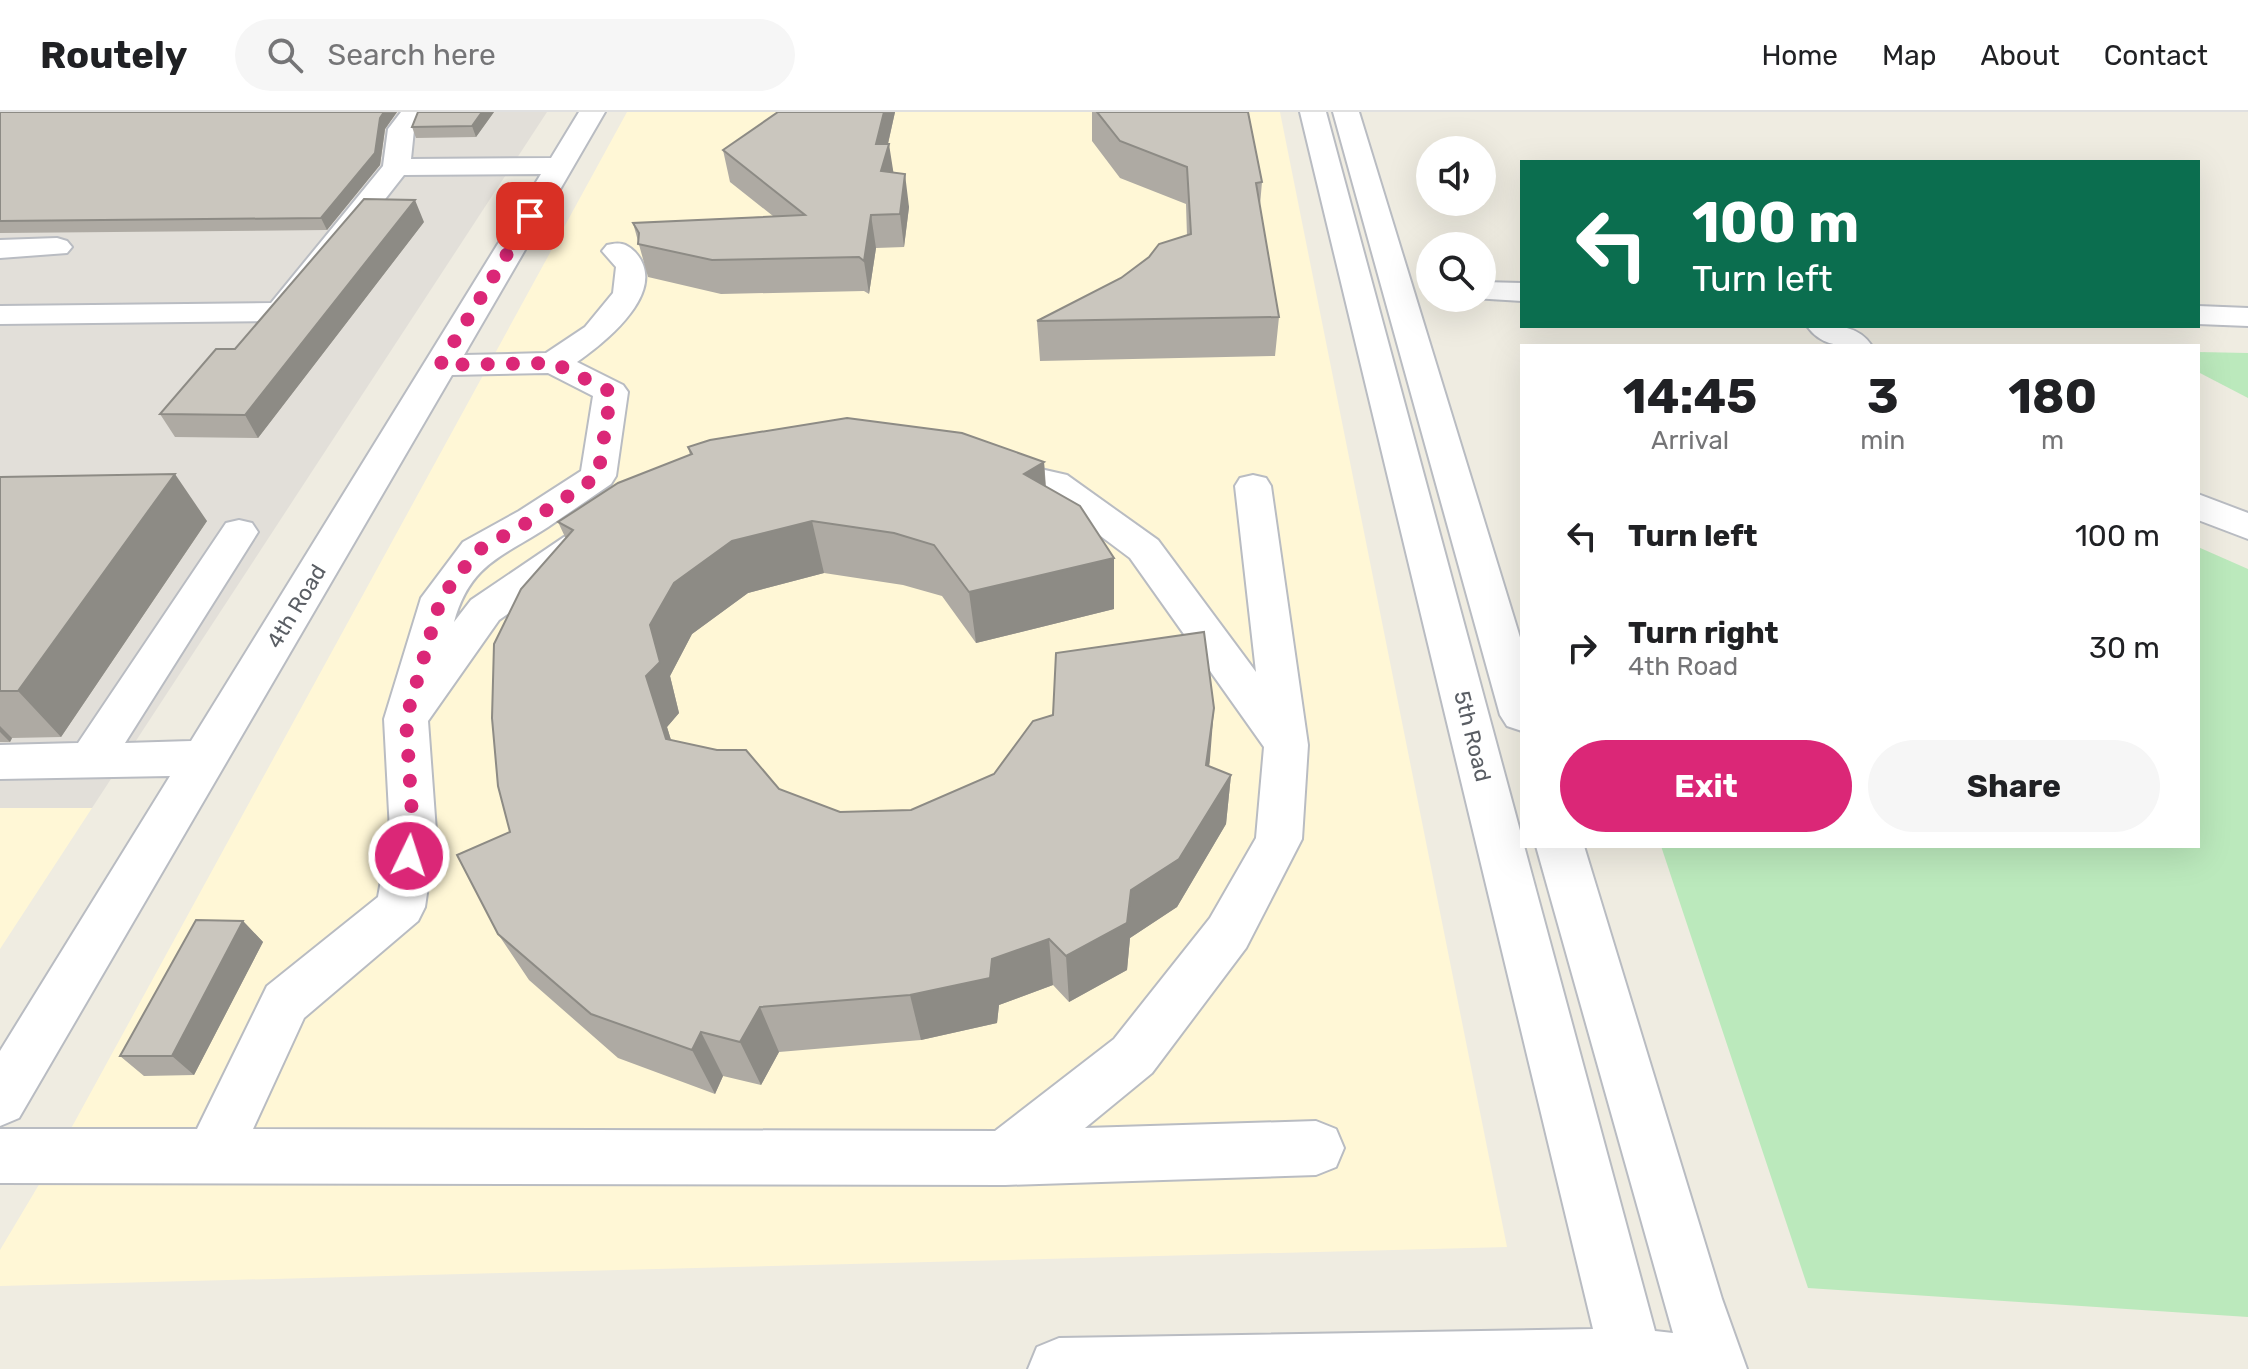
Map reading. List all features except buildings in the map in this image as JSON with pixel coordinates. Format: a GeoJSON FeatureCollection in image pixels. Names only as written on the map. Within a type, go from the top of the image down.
{"type":"FeatureCollection","features":[{"type":"Feature","properties":{"kind":"street"},"geometry":{"type":"LineString","coordinates":[[0,315],[280,312],[396,167],[401,129],[414,112]]}},
{"type":"Feature","properties":{"kind":"street","name":"4th Road"},"geometry":{"type":"LineString","coordinates":[[0,1100],[592,112]]}},
{"type":"Feature","properties":{"kind":"street","name":"5th Road"},"geometry":{"type":"LineString","coordinates":[[1313,112],[1357,212],[1389,327],[1633,1364]]}},
{"type":"Feature","properties":{"kind":"street","name":"5th Road"},"geometry":{"type":"LineString","coordinates":[[1346,112],[1357,212],[1414,288],[1389,327]]}},
{"type":"Feature","properties":{"kind":"street"},"geometry":{"type":"LineString","coordinates":[[396,167],[559,166]]}},
{"type":"Feature","properties":{"kind":"street"},"geometry":{"type":"LineString","coordinates":[[0,249],[57,247]]}},
{"type":"Feature","properties":{"kind":"street"},"geometry":{"type":"LineString","coordinates":[[554,363],[596,334],[628,294],[631,266],[617,251]]}},
{"type":"Feature","properties":{"kind":"street"},"geometry":{"type":"LineString","coordinates":[[1496,291],[1520,292]]}},
{"type":"Feature","properties":{"kind":"street"},"geometry":{"type":"LineString","coordinates":[[2200,315],[2248,317]]}},
{"type":"Feature","properties":{"kind":"street","name":"5th Road"},"geometry":{"type":"LineString","coordinates":[[1389,327],[1520,709]]}},
{"type":"Feature","properties":{"kind":"street"},"geometry":{"type":"LineString","coordinates":[[1826,328],[1853,344]]}},
{"type":"Feature","properties":{"kind":"street"},"geometry":{"type":"LineString","coordinates":[[213,1156],[285,1002],[401,907],[413,831],[406,719],[441,598],[477,551],[532,520],[598,476],[611,392],[554,363],[440,365]]}},
{"type":"Feature","properties":{"kind":"street"},"geometry":{"type":"LineString","coordinates":[[954,460],[1054,483],[1144,549],[1286,745]]}},
{"type":"Feature","properties":{"kind":"street"},"geometry":{"type":"LineString","coordinates":[[1005,1158],[1133,1056],[1228,933],[1279,839],[1286,745],[1253,486]]}},
{"type":"Feature","properties":{"kind":"street"},"geometry":{"type":"LineString","coordinates":[[2200,507],[2248,527]]}},
{"type":"Feature","properties":{"kind":"street"},"geometry":{"type":"LineString","coordinates":[[406,719],[485,610],[602,530]]}},
{"type":"Feature","properties":{"kind":"street"},"geometry":{"type":"LineString","coordinates":[[91,760],[239,532]]}},
{"type":"Feature","properties":{"kind":"street"},"geometry":{"type":"LineString","coordinates":[[0,762],[205,758]]}},
{"type":"Feature","properties":{"kind":"street"},"geometry":{"type":"LineString","coordinates":[[1059,1369],[1633,1364],[1714,1369],[1561,848]]}},
{"type":"Feature","properties":{"kind":"street"},"geometry":{"type":"LineString","coordinates":[[0,1156],[1005,1158],[1316,1148]]}},
{"type":"Feature","properties":{"kind":"shaded area"},"geometry":{"type":"Polygon","coordinates":[[[0,112],[547,112],[92,808],[0,808],[0,112]]]}},
{"type":"Feature","properties":{"kind":"shaded area"},"geometry":{"type":"Polygon","coordinates":[[[627,112],[1280,112],[1507,1247],[0,1286],[0,1250],[56,1156],[627,112]]]}},
{"type":"Feature","properties":{"kind":"shaded area"},"geometry":{"type":"Polygon","coordinates":[[[0,808],[92,808],[0,949],[0,808]]]}},
{"type":"Feature","properties":{"kind":"green space"},"geometry":{"type":"Polygon","coordinates":[[[2200,352],[2248,353],[2248,398],[2200,373],[2200,352]]]}},
{"type":"Feature","properties":{"kind":"green space"},"geometry":{"type":"Polygon","coordinates":[[[2200,548],[2248,569],[2248,1317],[1808,1288],[1662,848],[2200,848],[2200,548]]]}},
{"type":"Feature","properties":{"kind":"route"},"geometry":{"type":"LineString","coordinates":[[409,856],[413,831],[406,719],[441,598],[477,551],[532,520],[598,476],[611,392],[554,363],[440,365],[530,216]]}}]}
